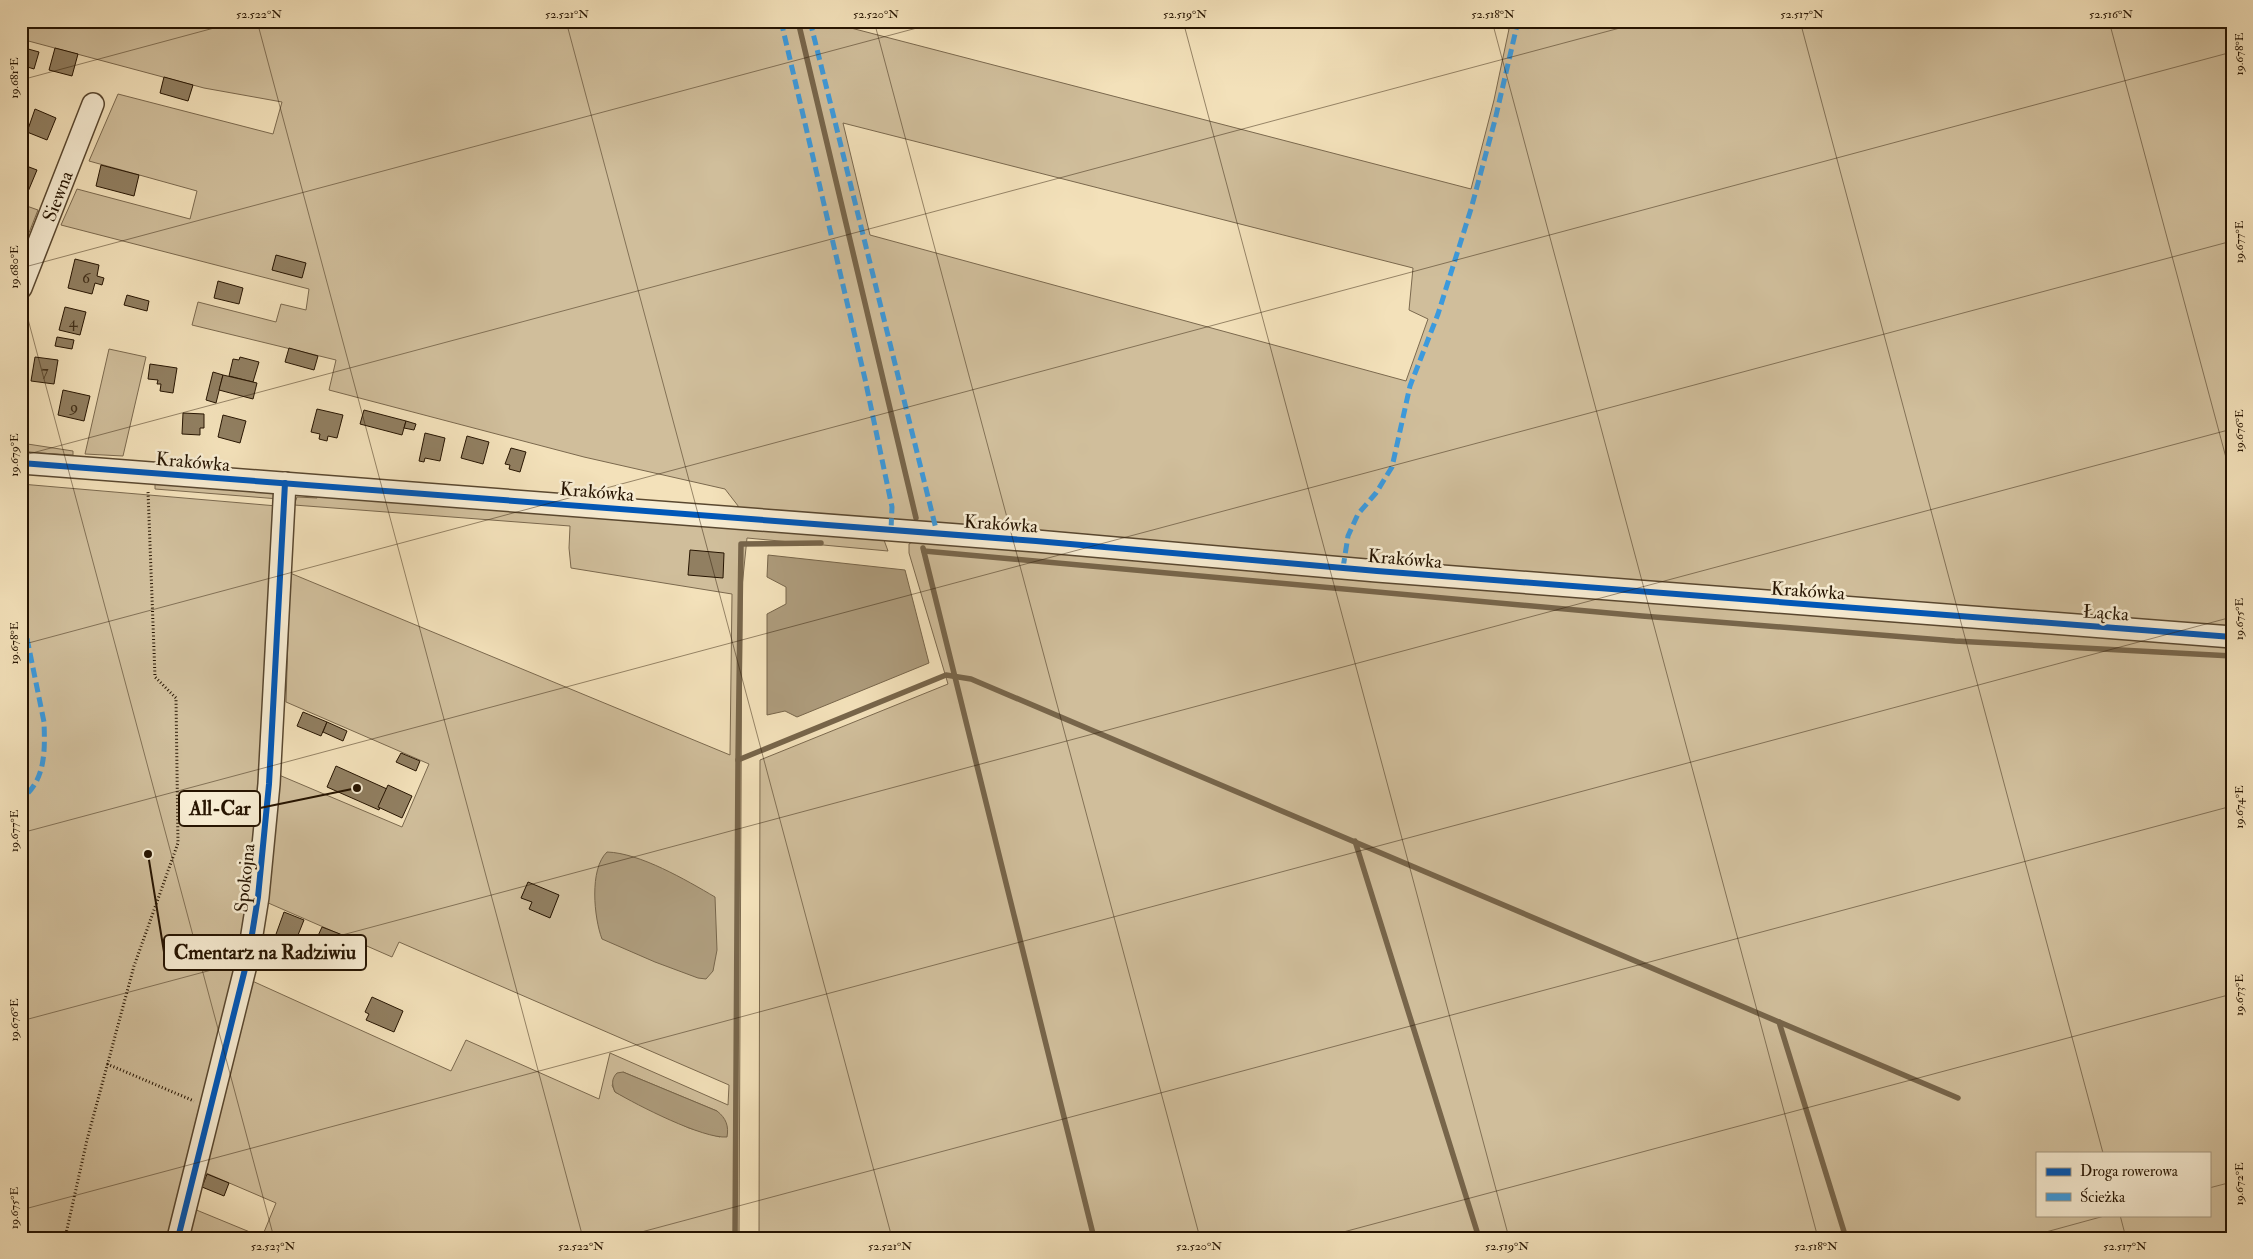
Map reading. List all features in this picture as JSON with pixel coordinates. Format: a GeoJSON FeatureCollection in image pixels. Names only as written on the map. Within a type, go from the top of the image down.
{"type":"FeatureCollection","features":[{"type":"Feature","properties":{"kind":"street","name":"Siewna"},"geometry":{"type":"LineString","coordinates":[[21,288],[92,104]]}},
{"type":"Feature","properties":{"kind":"street","name":"Krakówka"},"geometry":{"type":"LineString","coordinates":[[21,463],[1036,541],[1377,571],[1978,618]]}},
{"type":"Feature","properties":{"kind":"street","name":"Spokojna"},"geometry":{"type":"LineString","coordinates":[[178,1238],[249,953],[258,897],[269,784],[285,483]]}},
{"type":"Feature","properties":{"kind":"street","name":"Łącka"},"geometry":{"type":"LineString","coordinates":[[1978,618],[2232,637]]}},
{"type":"Feature","properties":{"kind":"path"},"geometry":{"type":"LineString","coordinates":[[65,1238],[86,1140],[134,966],[178,843],[176,698],[155,677],[148,491],[149,472]]}},
{"type":"Feature","properties":{"kind":"path"},"geometry":{"type":"LineString","coordinates":[[107,1064],[211,1108]]}},
{"type":"Feature","properties":{"kind":"shaded area"},"geometry":{"type":"Polygon","coordinates":[[[21,21],[824,21],[1471,189],[1494,100],[1509,29],[1479,21],[2232,21],[2232,626],[1821,597],[742,511],[725,489],[584,457],[329,390],[336,360],[192,325],[198,302],[276,322],[281,304],[306,310],[309,289],[61,225],[77,189],[190,219],[197,191],[89,161],[118,94],[273,134],[282,102],[204,88],[21,39],[21,21]],[[843,123],[870,235],[1406,381],[1428,319],[1409,310],[1413,268],[843,123]]]}},
{"type":"Feature","properties":{"kind":"shaded area"},"geometry":{"type":"Polygon","coordinates":[[[21,204],[38,210],[21,253],[21,204]]]}},
{"type":"Feature","properties":{"kind":"shaded area"},"geometry":{"type":"Polygon","coordinates":[[[109,349],[146,357],[123,456],[85,454],[109,349]]]}},
{"type":"Feature","properties":{"kind":"shaded area"},"geometry":{"type":"Polygon","coordinates":[[[21,443],[73,451],[73,455],[21,452],[21,443]]]}},
{"type":"Feature","properties":{"kind":"shaded area"},"geometry":{"type":"Polygon","coordinates":[[[155,481],[274,492],[279,499],[155,489],[155,481]]]}},
{"type":"Feature","properties":{"kind":"shaded area"},"geometry":{"type":"Polygon","coordinates":[[[21,484],[277,506],[260,801],[246,937],[171,1238],[21,1238],[21,484]]]}},
{"type":"Feature","properties":{"kind":"shaded area"},"geometry":{"type":"Polygon","coordinates":[[[317,493],[878,535],[884,540],[888,551],[747,538],[742,587],[739,1238],[188,1238],[194,1209],[262,1237],[276,1203],[199,1170],[250,980],[451,1071],[466,1040],[599,1099],[610,1053],[728,1105],[729,1085],[399,942],[392,957],[266,902],[279,775],[402,827],[429,764],[286,702],[290,573],[730,755],[732,594],[571,568],[569,548],[570,526],[294,505],[297,497],[317,498],[317,493]],[[623,1072],[612,1085],[615,1092],[689,1128],[720,1137],[717,1111],[623,1072]]]}},
{"type":"Feature","properties":{"kind":"shaded area"},"geometry":{"type":"Polygon","coordinates":[[[917,539],[2232,647],[2232,1238],[759,1238],[760,760],[948,684],[909,553],[909,544],[917,539]]]}},
{"type":"Feature","properties":{"kind":"shaded area"},"geometry":{"type":"Polygon","coordinates":[[[768,555],[905,570],[929,663],[797,717],[785,711],[767,715],[767,614],[786,604],[786,587],[767,577],[768,555]]]}},
{"type":"Feature","properties":{"kind":"shaded area"},"geometry":{"type":"Polygon","coordinates":[[[607,852],[634,857],[648,862],[715,897],[717,950],[713,971],[706,979],[698,978],[655,962],[602,939],[595,907],[595,881],[601,860],[607,852]]]}},
{"type":"Feature","properties":{"kind":"shaded area"},"geometry":{"type":"Polygon","coordinates":[[[623,1072],[717,1111],[726,1122],[728,1129],[727,1137],[702,1133],[687,1127],[638,1105],[615,1092],[613,1080],[617,1073],[623,1072]]]}},
{"type":"Feature","properties":{"kind":"building"},"geometry":{"type":"Polygon","coordinates":[[[21,47],[39,52],[34,69],[21,65],[21,47]]]}},
{"type":"Feature","properties":{"kind":"building"},"geometry":{"type":"Polygon","coordinates":[[[55,48],[78,54],[72,76],[49,70],[55,48]]]}},
{"type":"Feature","properties":{"kind":"building"},"geometry":{"type":"Polygon","coordinates":[[[164,77],[193,85],[188,101],[160,93],[164,77]]]}},
{"type":"Feature","properties":{"kind":"building"},"geometry":{"type":"Polygon","coordinates":[[[35,109],[56,118],[47,140],[27,132],[35,109]]]}},
{"type":"Feature","properties":{"kind":"building"},"geometry":{"type":"Polygon","coordinates":[[[21,164],[37,170],[27,194],[21,191],[21,164]]]}},
{"type":"Feature","properties":{"kind":"building"},"geometry":{"type":"Polygon","coordinates":[[[101,165],[139,175],[134,196],[96,186],[101,165]]]}},
{"type":"Feature","properties":{"kind":"building"},"geometry":{"type":"Polygon","coordinates":[[[276,255],[306,263],[302,278],[272,270],[276,255]]]}},
{"type":"Feature","properties":{"kind":"building"},"geometry":{"type":"Polygon","coordinates":[[[75,259],[99,265],[97,276],[104,278],[102,285],[95,283],[92,294],[68,288],[75,259]]]}},
{"type":"Feature","properties":{"kind":"building"},"geometry":{"type":"Polygon","coordinates":[[[218,281],[243,288],[239,304],[214,298],[218,281]]]}},
{"type":"Feature","properties":{"kind":"building"},"geometry":{"type":"Polygon","coordinates":[[[127,295],[149,301],[147,311],[124,305],[127,295]]]}},
{"type":"Feature","properties":{"kind":"building"},"geometry":{"type":"Polygon","coordinates":[[[65,307],[86,312],[80,335],[59,330],[65,307]]]}},
{"type":"Feature","properties":{"kind":"building"},"geometry":{"type":"Polygon","coordinates":[[[57,337],[74,340],[72,349],[55,346],[57,337]]]}},
{"type":"Feature","properties":{"kind":"building"},"geometry":{"type":"Polygon","coordinates":[[[289,348],[318,356],[314,370],[285,362],[289,348]]]}},
{"type":"Feature","properties":{"kind":"building"},"geometry":{"type":"Polygon","coordinates":[[[35,357],[58,360],[54,384],[31,381],[35,357]]]}},
{"type":"Feature","properties":{"kind":"building"},"geometry":{"type":"Polygon","coordinates":[[[240,357],[259,362],[253,382],[229,376],[233,359],[239,360],[240,357]]]}},
{"type":"Feature","properties":{"kind":"building"},"geometry":{"type":"Polygon","coordinates":[[[150,364],[177,368],[173,393],[160,391],[161,384],[157,384],[158,380],[148,379],[150,364]]]}},
{"type":"Feature","properties":{"kind":"building"},"geometry":{"type":"Polygon","coordinates":[[[213,372],[223,375],[216,403],[206,400],[213,372]]]}},
{"type":"Feature","properties":{"kind":"building"},"geometry":{"type":"Polygon","coordinates":[[[223,375],[257,383],[253,399],[219,390],[223,375]]]}},
{"type":"Feature","properties":{"kind":"building"},"geometry":{"type":"Polygon","coordinates":[[[63,390],[90,396],[84,421],[58,415],[63,390]]]}},
{"type":"Feature","properties":{"kind":"building"},"geometry":{"type":"Polygon","coordinates":[[[317,409],[343,415],[337,438],[328,436],[327,441],[319,439],[320,434],[311,432],[317,409]]]}},
{"type":"Feature","properties":{"kind":"building"},"geometry":{"type":"Polygon","coordinates":[[[364,410],[406,421],[402,435],[360,424],[364,410]]]}},
{"type":"Feature","properties":{"kind":"building"},"geometry":{"type":"Polygon","coordinates":[[[183,413],[204,414],[204,428],[200,428],[200,435],[182,434],[183,413]]]}},
{"type":"Feature","properties":{"kind":"building"},"geometry":{"type":"Polygon","coordinates":[[[223,415],[246,421],[240,443],[218,437],[223,415]]]}},
{"type":"Feature","properties":{"kind":"building"},"geometry":{"type":"Polygon","coordinates":[[[406,421],[416,424],[414,430],[404,428],[406,421]]]}},
{"type":"Feature","properties":{"kind":"building"},"geometry":{"type":"Polygon","coordinates":[[[425,433],[445,438],[440,461],[425,458],[424,462],[419,461],[425,433]]]}},
{"type":"Feature","properties":{"kind":"building"},"geometry":{"type":"Polygon","coordinates":[[[467,436],[489,442],[483,464],[461,458],[467,436]]]}},
{"type":"Feature","properties":{"kind":"building"},"geometry":{"type":"Polygon","coordinates":[[[511,448],[526,452],[520,472],[509,469],[510,465],[505,464],[511,448]]]}},
{"type":"Feature","properties":{"kind":"building"},"geometry":{"type":"Polygon","coordinates":[[[690,550],[724,553],[723,578],[688,575],[690,550]]]}},
{"type":"Feature","properties":{"kind":"building"},"geometry":{"type":"Polygon","coordinates":[[[303,712],[327,722],[321,736],[297,726],[303,712]]]}},
{"type":"Feature","properties":{"kind":"building"},"geometry":{"type":"Polygon","coordinates":[[[327,722],[347,731],[343,741],[323,732],[327,722]]]}},
{"type":"Feature","properties":{"kind":"building"},"geometry":{"type":"Polygon","coordinates":[[[401,753],[420,761],[416,771],[396,762],[401,753]]]}},
{"type":"Feature","properties":{"kind":"building"},"geometry":{"type":"Polygon","coordinates":[[[336,766],[387,789],[379,810],[327,787],[336,766]]]}},
{"type":"Feature","properties":{"kind":"building"},"geometry":{"type":"Polygon","coordinates":[[[388,785],[412,796],[402,818],[378,807],[388,785]]]}},
{"type":"Feature","properties":{"kind":"building"},"geometry":{"type":"Polygon","coordinates":[[[528,882],[559,895],[550,918],[529,909],[532,902],[521,898],[528,882]]]}},
{"type":"Feature","properties":{"kind":"building"},"geometry":{"type":"Polygon","coordinates":[[[284,912],[304,920],[296,940],[287,936],[285,941],[275,937],[284,912]]]}},
{"type":"Feature","properties":{"kind":"building"},"geometry":{"type":"Polygon","coordinates":[[[322,927],[340,934],[335,946],[317,938],[322,927]]]}},
{"type":"Feature","properties":{"kind":"building"},"geometry":{"type":"Polygon","coordinates":[[[340,934],[350,939],[345,950],[348,951],[346,955],[333,949],[340,934]]]}},
{"type":"Feature","properties":{"kind":"building"},"geometry":{"type":"Polygon","coordinates":[[[372,997],[403,1011],[394,1032],[366,1020],[369,1014],[365,1012],[372,997]]]}},
{"type":"Feature","properties":{"kind":"building"},"geometry":{"type":"Polygon","coordinates":[[[207,1174],[229,1183],[224,1196],[202,1187],[207,1174]]]}},
{"type":"Feature","properties":{"kind":"waterway"},"geometry":{"type":"LineString","coordinates":[[798,21],[916,518]]}},
{"type":"Feature","properties":{"kind":"waterway"},"geometry":{"type":"LineString","coordinates":[[821,543],[741,544],[738,760],[946,675],[971,679],[1958,1098]]}},
{"type":"Feature","properties":{"kind":"waterway"},"geometry":{"type":"LineString","coordinates":[[923,548],[1094,1238]]}},
{"type":"Feature","properties":{"kind":"waterway"},"geometry":{"type":"LineString","coordinates":[[924,551],[1642,616],[1955,641],[2232,656]]}},
{"type":"Feature","properties":{"kind":"waterway"},"geometry":{"type":"LineString","coordinates":[[735,1238],[738,760]]}},
{"type":"Feature","properties":{"kind":"waterway"},"geometry":{"type":"LineString","coordinates":[[1355,841],[1479,1238]]}},
{"type":"Feature","properties":{"kind":"waterway"},"geometry":{"type":"LineString","coordinates":[[1779,1022],[1846,1238]]}},
{"type":"Feature","properties":{"kind":"marked path"},"geometry":{"type":"LineString","coordinates":[[781,21],[865,379],[892,507],[891,530]]}},
{"type":"Feature","properties":{"kind":"marked path"},"geometry":{"type":"LineString","coordinates":[[810,21],[937,533]]}},
{"type":"Feature","properties":{"kind":"marked path"},"geometry":{"type":"LineString","coordinates":[[1343,568],[1348,536],[1358,514],[1376,493],[1392,467],[1410,386],[1438,314],[1471,209],[1495,120],[1518,21]]}},
{"type":"Feature","properties":{"kind":"marked path"},"geometry":{"type":"LineString","coordinates":[[21,609],[44,722],[44,754],[40,774],[29,792],[21,799]]}},
{"type":"Feature","properties":{"kind":"cycle path"},"geometry":{"type":"LineString","coordinates":[[21,463],[1036,541],[1377,571],[2232,637]]}},
{"type":"Feature","properties":{"kind":"cycle path"},"geometry":{"type":"LineString","coordinates":[[178,1238],[249,953],[258,897],[269,784],[285,483]]}},
{"type":"Feature","properties":{"kind":"place","name":"All-Car"},"geometry":{"type":"Point","coordinates":[357,788]}},
{"type":"Feature","properties":{"kind":"place","name":"Cmentarz na Radziwiu"},"geometry":{"type":"Point","coordinates":[148,854]}}]}
